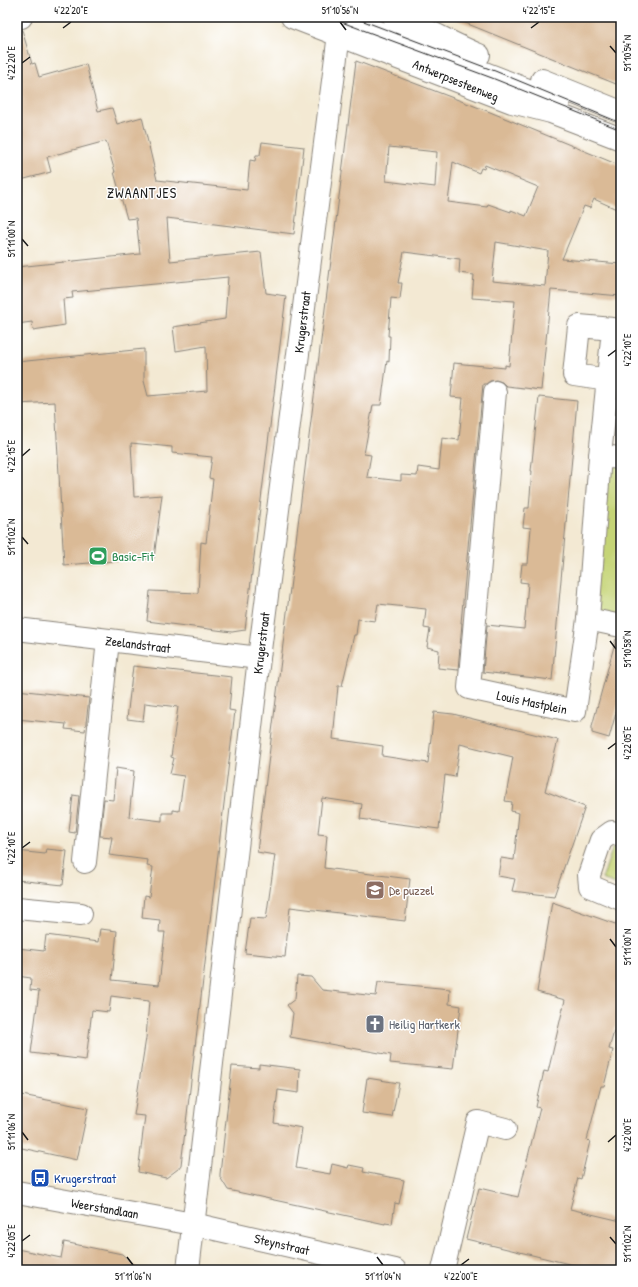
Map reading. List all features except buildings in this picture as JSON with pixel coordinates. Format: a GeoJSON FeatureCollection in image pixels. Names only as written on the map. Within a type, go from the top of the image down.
{"type":"FeatureCollection","features":[{"type":"Feature","properties":{"kind":"street"},"geometry":{"type":"LineString","coordinates":[[17,18],[21,17]]}},
{"type":"Feature","properties":{"kind":"street","name":"Antwerpsesteenweg"},"geometry":{"type":"LineString","coordinates":[[292,17],[345,21],[512,102],[551,112],[621,139]]}},
{"type":"Feature","properties":{"kind":"street"},"geometry":{"type":"LineString","coordinates":[[394,17],[413,24],[459,47],[621,112]]}},
{"type":"Feature","properties":{"kind":"street"},"geometry":{"type":"LineString","coordinates":[[345,21],[621,127]]}},
{"type":"Feature","properties":{"kind":"street","name":"Krugerstraat"},"geometry":{"type":"LineString","coordinates":[[188,1270],[259,658],[345,21]]}},
{"type":"Feature","properties":{"kind":"street","name":"Louis Mastplein"},"geometry":{"type":"LineString","coordinates":[[495,392],[469,688],[575,711],[588,619],[600,456],[608,380]]}},
{"type":"Feature","properties":{"kind":"street"},"geometry":{"type":"LineString","coordinates":[[600,456],[621,458]]}},
{"type":"Feature","properties":{"kind":"street"},"geometry":{"type":"LineString","coordinates":[[588,619],[621,626]]}},
{"type":"Feature","properties":{"kind":"street","name":"Zeelandstraat"},"geometry":{"type":"LineString","coordinates":[[17,629],[259,658]]}},
{"type":"Feature","properties":{"kind":"street"},"geometry":{"type":"LineString","coordinates":[[85,862],[108,640]]}},
{"type":"Feature","properties":{"kind":"street"},"geometry":{"type":"LineString","coordinates":[[621,835],[612,832],[601,840],[589,875],[590,886],[621,898]]}},
{"type":"Feature","properties":{"kind":"street"},"geometry":{"type":"LineString","coordinates":[[17,908],[81,914]]}},
{"type":"Feature","properties":{"kind":"street"},"geometry":{"type":"LineString","coordinates":[[443,1270],[478,1122],[505,1129]]}},
{"type":"Feature","properties":{"kind":"street","name":"Weerstandlaan"},"geometry":{"type":"LineString","coordinates":[[17,1192],[193,1224]]}},
{"type":"Feature","properties":{"kind":"street","name":"Steynstraat"},"geometry":{"type":"LineString","coordinates":[[193,1224],[395,1270]]}},
{"type":"Feature","properties":{"kind":"green space"},"geometry":{"type":"Polygon","coordinates":[[[600,456],[621,458],[621,627],[588,619],[600,456]]]}},
{"type":"Feature","properties":{"kind":"green space"},"geometry":{"type":"Polygon","coordinates":[[[613,847],[621,850],[621,886],[602,879],[613,847]]]}},
{"type":"Feature","properties":{"kind":"tram line"},"geometry":{"type":"LineString","coordinates":[[328,17],[492,78],[621,130]]}},
{"type":"Feature","properties":{"kind":"tram line"},"geometry":{"type":"LineString","coordinates":[[353,17],[495,71],[621,123]]}},
{"type":"Feature","properties":{"kind":"place","name":"Basic-Fit"},"geometry":{"type":"Point","coordinates":[98,556]}},
{"type":"Feature","properties":{"kind":"place","name":"De puzzel"},"geometry":{"type":"Point","coordinates":[375,890]}},
{"type":"Feature","properties":{"kind":"place","name":"Heilig Hartkerk"},"geometry":{"type":"Point","coordinates":[375,1024]}},
{"type":"Feature","properties":{"kind":"place","name":"Krugerstraat"},"geometry":{"type":"Point","coordinates":[40,1178]}},
{"type":"Feature","properties":{"kind":"district","name":"ZWAANTJES"},"geometry":{"type":"Point","coordinates":[142,192]}}]}
